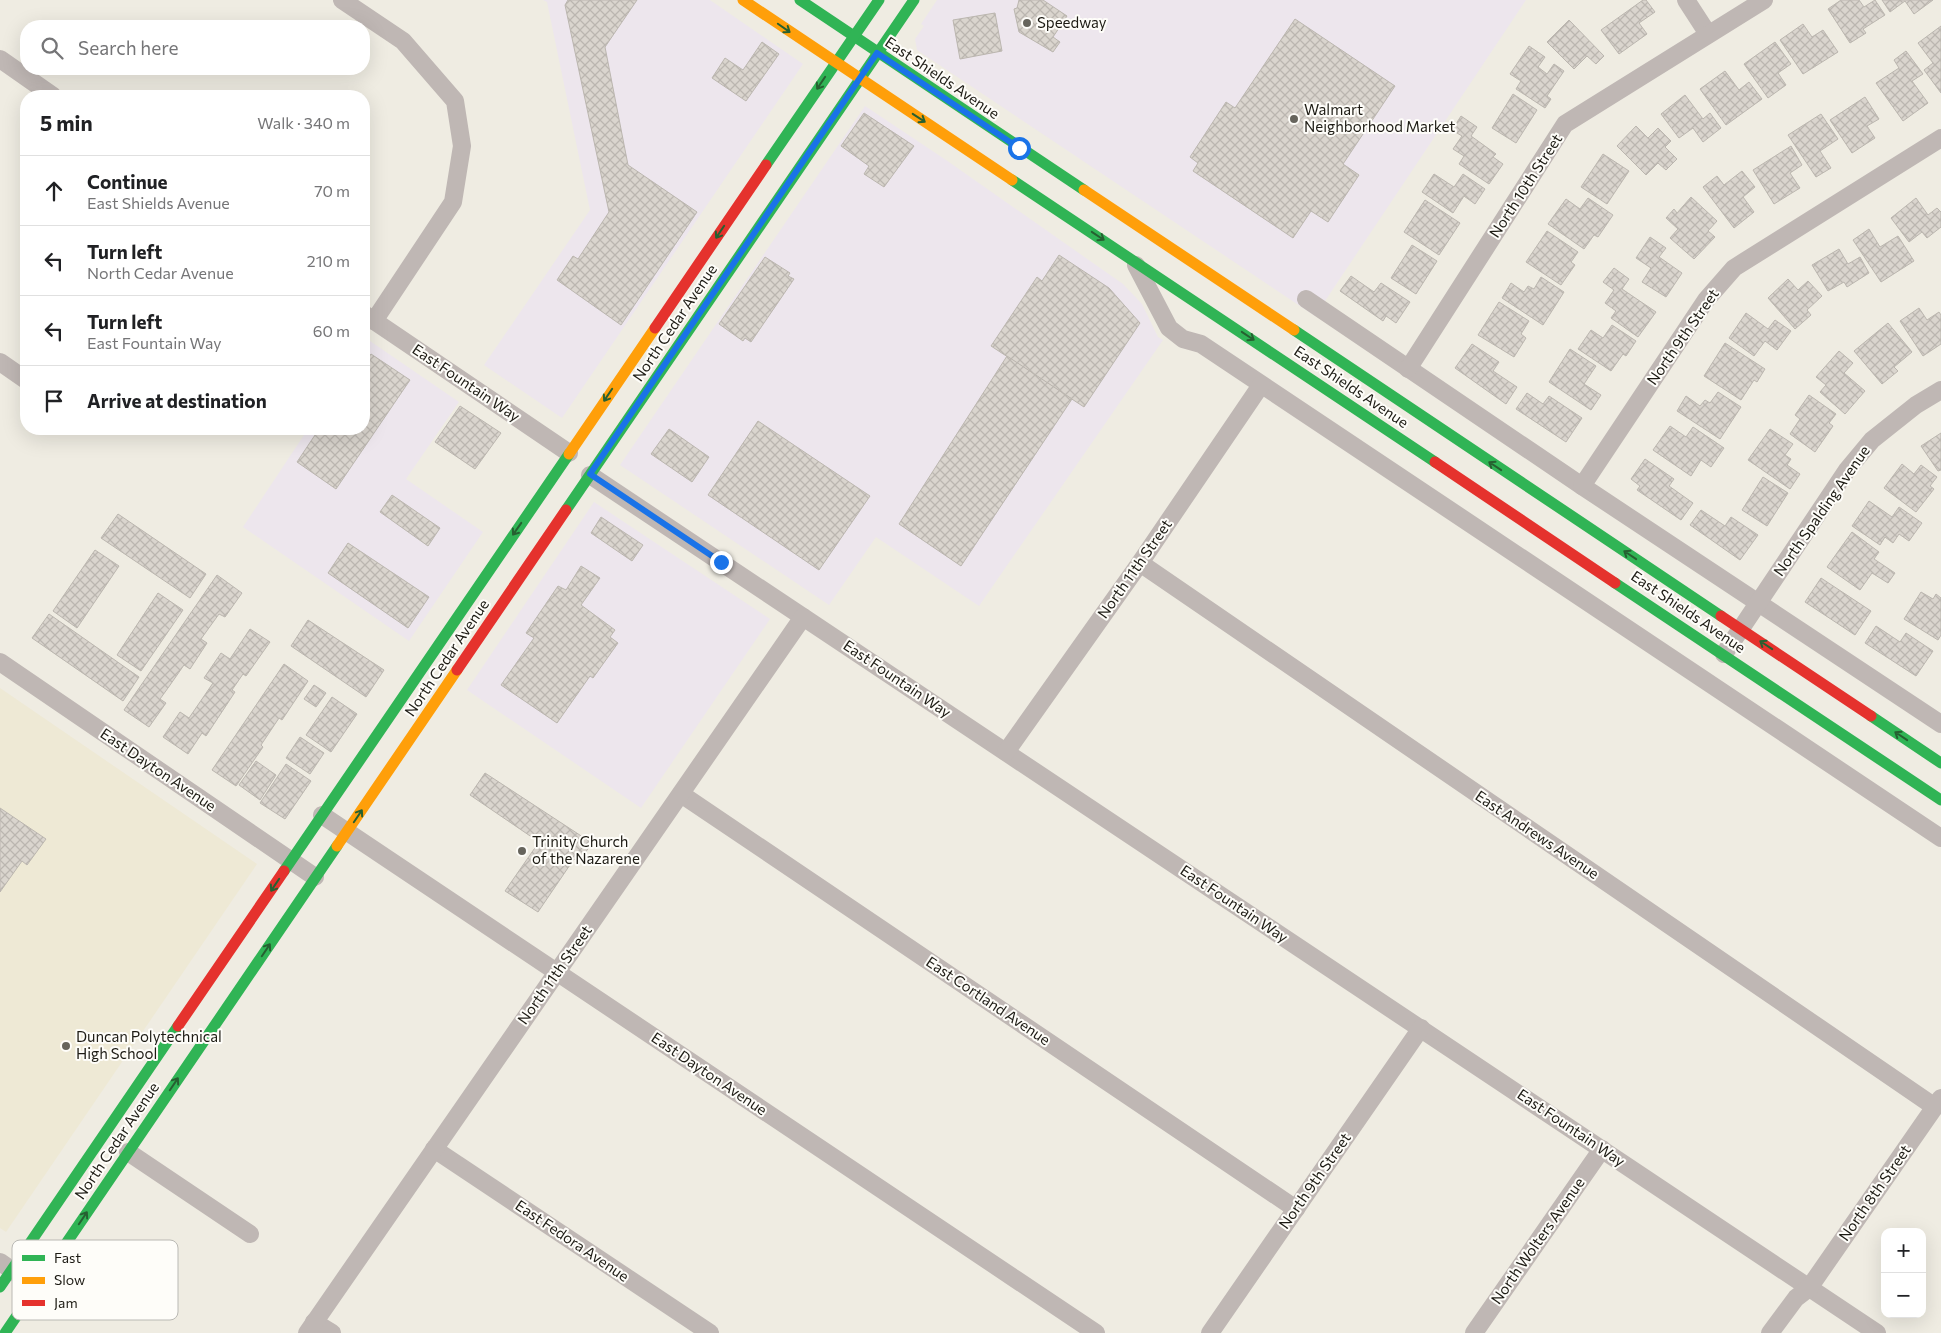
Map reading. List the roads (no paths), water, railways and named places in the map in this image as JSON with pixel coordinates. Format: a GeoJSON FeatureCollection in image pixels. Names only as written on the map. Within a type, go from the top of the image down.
{"type":"FeatureCollection","features":[{"type":"Feature","properties":{"kind":"main road","name":"East Shields Avenue"},"geometry":{"type":"LineString","coordinates":[[743,0],[1941,800]]}},
{"type":"Feature","properties":{"kind":"main road","name":"East Shields Avenue"},"geometry":{"type":"LineString","coordinates":[[800,0],[1128,220],[1380,394],[1741,629],[1941,764]]}},
{"type":"Feature","properties":{"kind":"main road","name":"North Cedar Avenue"},"geometry":{"type":"LineString","coordinates":[[68,1240],[534,557],[630,363],[879,0]]}},
{"type":"Feature","properties":{"kind":"main road","name":"North Cedar Avenue"},"geometry":{"type":"LineString","coordinates":[[24,1240],[322,815],[580,464],[674,352],[859,78],[914,0]]}},
{"type":"Feature","properties":{"kind":"main road"},"geometry":{"type":"LineString","coordinates":[[740,203],[743,212],[742,221]]}},
{"type":"Feature","properties":{"kind":"main road"},"geometry":{"type":"LineString","coordinates":[[1070,217],[1076,213],[1084,212]]}},
{"type":"Feature","properties":{"kind":"main road"},"geometry":{"type":"LineString","coordinates":[[1110,224],[1128,220]]}},
{"type":"Feature","properties":{"kind":"main road"},"geometry":{"type":"LineString","coordinates":[[1183,293],[1246,321]]}},
{"type":"Feature","properties":{"kind":"main road"},"geometry":{"type":"LineString","coordinates":[[674,352],[673,332],[678,324]]}},
{"type":"Feature","properties":{"kind":"main road"},"geometry":{"type":"LineString","coordinates":[[630,363],[631,385]]}},
{"type":"Feature","properties":{"kind":"main road"},"geometry":{"type":"LineString","coordinates":[[534,557],[532,539],[548,515]]}},
{"type":"Feature","properties":{"kind":"main road","name":"North Cedar Avenue"},"geometry":{"type":"LineString","coordinates":[[0,1287],[6,1266]]}},
{"type":"Feature","properties":{"kind":"main road","name":"North Cedar Avenue"},"geometry":{"type":"LineString","coordinates":[[5,1333],[14,1320]]}},
{"type":"Feature","properties":{"kind":"street"},"geometry":{"type":"LineString","coordinates":[[342,0],[403,41],[455,101],[462,146],[453,202],[370,316]]}},
{"type":"Feature","properties":{"kind":"street"},"geometry":{"type":"LineString","coordinates":[[1686,0],[1708,34]]}},
{"type":"Feature","properties":{"kind":"street","name":"North 10th Street"},"geometry":{"type":"LineString","coordinates":[[1408,369],[1566,124],[1764,0]]}},
{"type":"Feature","properties":{"kind":"street"},"geometry":{"type":"LineString","coordinates":[[0,59],[20,73]]}},
{"type":"Feature","properties":{"kind":"street"},"geometry":{"type":"LineString","coordinates":[[23,75],[44,90]]}},
{"type":"Feature","properties":{"kind":"street","name":"North 9th Street"},"geometry":{"type":"LineString","coordinates":[[1582,486],[1706,300],[1734,268],[1941,138]]}},
{"type":"Feature","properties":{"kind":"street"},"geometry":{"type":"LineString","coordinates":[[1134,260],[1169,328],[1175,333],[1201,344],[1941,838]]}},
{"type":"Feature","properties":{"kind":"street"},"geometry":{"type":"LineString","coordinates":[[1306,299],[1582,486],[1938,717]]}},
{"type":"Feature","properties":{"kind":"street","name":"East Fountain Way"},"geometry":{"type":"LineString","coordinates":[[370,318],[803,616],[1877,1333]]}},
{"type":"Feature","properties":{"kind":"street"},"geometry":{"type":"LineString","coordinates":[[0,362],[20,376]]}},
{"type":"Feature","properties":{"kind":"street","name":"North 11th Street"},"geometry":{"type":"LineString","coordinates":[[1006,752],[1140,563],[1261,385]]}},
{"type":"Feature","properties":{"kind":"street","name":"North Spalding Avenue"},"geometry":{"type":"LineString","coordinates":[[1724,654],[1847,470],[1872,440],[1916,405],[1941,390]]}},
{"type":"Feature","properties":{"kind":"street","name":"East Andrews Avenue"},"geometry":{"type":"LineString","coordinates":[[1140,563],[1938,1102]]}},
{"type":"Feature","properties":{"kind":"street","name":"North 11th Street"},"geometry":{"type":"LineString","coordinates":[[311,1327],[803,616]]}},
{"type":"Feature","properties":{"kind":"street","name":"East Dayton Avenue"},"geometry":{"type":"LineString","coordinates":[[0,662],[315,877]]}},
{"type":"Feature","properties":{"kind":"street","name":"East Cortland Avenue"},"geometry":{"type":"LineString","coordinates":[[680,794],[1296,1209]]}},
{"type":"Feature","properties":{"kind":"street","name":"East Dayton Avenue"},"geometry":{"type":"LineString","coordinates":[[322,815],[1096,1333]]}},
{"type":"Feature","properties":{"kind":"street","name":"North 9th Street"},"geometry":{"type":"LineString","coordinates":[[1210,1333],[1420,1028]]}},
{"type":"Feature","properties":{"kind":"street","name":"North 8th Street"},"geometry":{"type":"LineString","coordinates":[[1770,1333],[1796,1298],[1810,1288],[1938,1102]]}},
{"type":"Feature","properties":{"kind":"street","name":"East Fedora Avenue"},"geometry":{"type":"LineString","coordinates":[[434,1149],[710,1333]]}},
{"type":"Feature","properties":{"kind":"street","name":"North Wolters Avenue"},"geometry":{"type":"LineString","coordinates":[[1474,1333],[1602,1149]]}},
{"type":"Feature","properties":{"kind":"street"},"geometry":{"type":"LineString","coordinates":[[128,1152],[250,1234]]}},
{"type":"Feature","properties":{"kind":"street"},"geometry":{"type":"LineString","coordinates":[[311,1327],[332,1333]]}},
{"type":"Feature","properties":{"kind":"place","name":"Speedway"},"geometry":{"type":"Point","coordinates":[1027,23]}},
{"type":"Feature","properties":{"kind":"place","name":"Walmart Neighborhood Market"},"geometry":{"type":"Point","coordinates":[1294,119]}},
{"type":"Feature","properties":{"kind":"place","name":"Trinity Church of the Nazarene"},"geometry":{"type":"Point","coordinates":[522,851]}},
{"type":"Feature","properties":{"kind":"place","name":"Duncan Polytechnical High School"},"geometry":{"type":"Point","coordinates":[66,1046]}}]}
